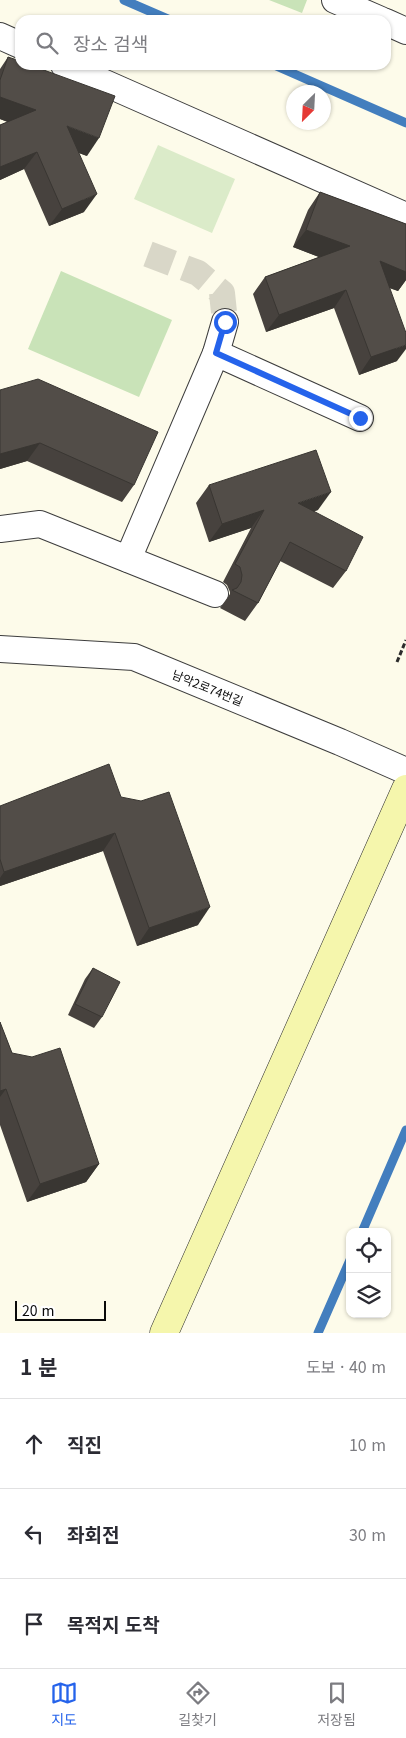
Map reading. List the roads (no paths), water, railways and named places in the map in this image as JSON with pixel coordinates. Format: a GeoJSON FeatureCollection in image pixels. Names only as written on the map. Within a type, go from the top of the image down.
{"type":"FeatureCollection","features":[{"type":"Feature","properties":{"kind":"street"},"geometry":{"type":"LineString","coordinates":[[335,0],[370,15]]}},
{"type":"Feature","properties":{"kind":"street"},"geometry":{"type":"LineString","coordinates":[[391,24],[406,31]]}},
{"type":"Feature","properties":{"kind":"street"},"geometry":{"type":"LineString","coordinates":[[0,36],[15,43]]}},
{"type":"Feature","properties":{"kind":"street"},"geometry":{"type":"LineString","coordinates":[[75,70],[406,216]]}},
{"type":"Feature","properties":{"kind":"street"},"geometry":{"type":"LineString","coordinates":[[128,559],[216,353],[225,322]]}},
{"type":"Feature","properties":{"kind":"street"},"geometry":{"type":"LineString","coordinates":[[216,353],[360,418]]}},
{"type":"Feature","properties":{"kind":"street"},"geometry":{"type":"LineString","coordinates":[[0,529],[40,524],[215,594]]}},
{"type":"Feature","properties":{"kind":"street","name":"남악2로74번길"},"geometry":{"type":"LineString","coordinates":[[0,650],[134,657],[406,771]]}},
{"type":"Feature","properties":{"kind":"street"},"geometry":{"type":"LineString","coordinates":[[164,1333],[406,789]]}},
{"type":"Feature","properties":{"kind":"waterway"},"geometry":{"type":"LineString","coordinates":[[124,0],[158,15]]}},
{"type":"Feature","properties":{"kind":"waterway"},"geometry":{"type":"LineString","coordinates":[[285,70],[406,123]]}},
{"type":"Feature","properties":{"kind":"waterway"},"geometry":{"type":"LineString","coordinates":[[364,1228],[406,1130]]}},
{"type":"Feature","properties":{"kind":"waterway"},"geometry":{"type":"LineString","coordinates":[[318,1333],[346,1269]]}},
{"type":"Feature","properties":{"kind":"tunnel"},"geometry":{"type":"LineString","coordinates":[[148,254],[198,273],[222,293],[225,322]]}}]}
